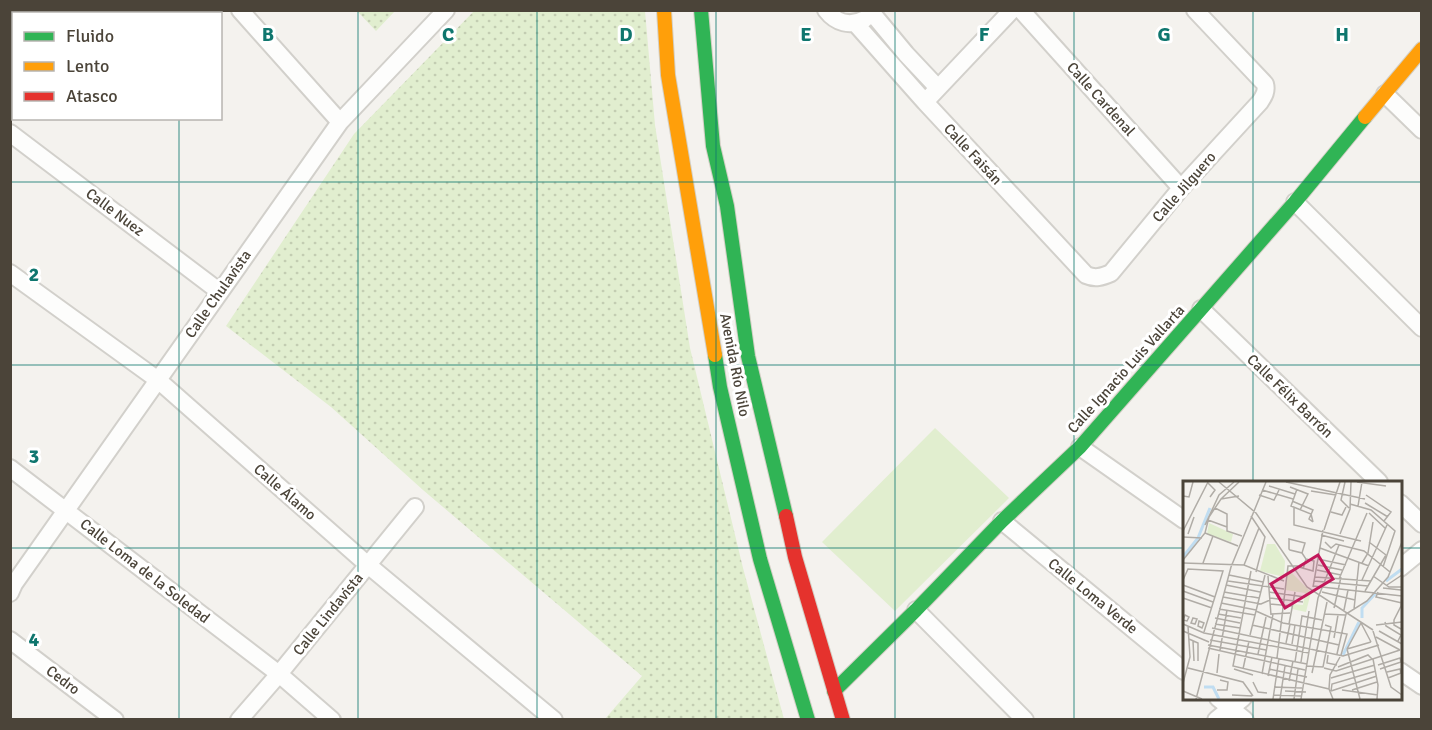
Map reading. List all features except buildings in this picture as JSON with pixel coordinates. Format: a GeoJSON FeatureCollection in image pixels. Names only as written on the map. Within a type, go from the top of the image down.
{"type":"FeatureCollection","features":[{"type":"Feature","properties":{"kind":"main road","name":"Avenida Río Nilo"},"geometry":{"type":"LineString","coordinates":[[664,10],[668,75],[732,359],[795,557],[843,720]]}},
{"type":"Feature","properties":{"kind":"main road","name":"Avenida Río Nilo"},"geometry":{"type":"LineString","coordinates":[[701,10],[713,146],[727,206],[732,359],[720,387],[760,559],[808,720]]}},
{"type":"Feature","properties":{"kind":"main road","name":"Calle Ignacio Luis Vallarta"},"geometry":{"type":"LineString","coordinates":[[834,692],[1002,522],[1080,447],[1295,202],[1422,49]]}},
{"type":"Feature","properties":{"kind":"street"},"geometry":{"type":"LineString","coordinates":[[240,10],[340,122]]}},
{"type":"Feature","properties":{"kind":"street","name":"Calle Chulavista"},"geometry":{"type":"LineString","coordinates":[[10,593],[14,584],[340,122],[446,10]]}},
{"type":"Feature","properties":{"kind":"street"},"geometry":{"type":"LineString","coordinates":[[826,10],[836,20],[855,23],[873,12],[906,54],[938,88]]}},
{"type":"Feature","properties":{"kind":"street"},"geometry":{"type":"LineString","coordinates":[[925,102],[1012,10]]}},
{"type":"Feature","properties":{"kind":"street","name":"Calle Cardenal"},"geometry":{"type":"LineString","coordinates":[[1021,10],[1181,188]]}},
{"type":"Feature","properties":{"kind":"street","name":"Calle Jilguero"},"geometry":{"type":"LineString","coordinates":[[1096,278],[1111,273],[1181,188],[1260,102],[1266,89],[1261,79],[1195,10]]}},
{"type":"Feature","properties":{"kind":"street","name":"Calle Faisán"},"geometry":{"type":"LineString","coordinates":[[855,23],[1086,275],[1096,278]]}},
{"type":"Feature","properties":{"kind":"street"},"geometry":{"type":"LineString","coordinates":[[1385,94],[1422,130]]}},
{"type":"Feature","properties":{"kind":"street","name":"Calle Nuez"},"geometry":{"type":"LineString","coordinates":[[10,133],[220,292]]}},
{"type":"Feature","properties":{"kind":"street"},"geometry":{"type":"LineString","coordinates":[[1295,202],[1422,328]]}},
{"type":"Feature","properties":{"kind":"street","name":"Calle Álamo"},"geometry":{"type":"LineString","coordinates":[[10,273],[158,380],[368,565],[554,720]]}},
{"type":"Feature","properties":{"kind":"street","name":"Calle Félix Barrón"},"geometry":{"type":"LineString","coordinates":[[1201,309],[1377,481]]}},
{"type":"Feature","properties":{"kind":"street"},"geometry":{"type":"LineString","coordinates":[[1080,447],[1183,519]]}},
{"type":"Feature","properties":{"kind":"street","name":"Calle Loma de la Soledad"},"geometry":{"type":"LineString","coordinates":[[10,468],[279,674],[332,720]]}},
{"type":"Feature","properties":{"kind":"street"},"geometry":{"type":"LineString","coordinates":[[1402,504],[1422,524]]}},
{"type":"Feature","properties":{"kind":"street","name":"Calle Lindavista"},"geometry":{"type":"LineString","coordinates":[[239,720],[415,507]]}},
{"type":"Feature","properties":{"kind":"street","name":"Calle Loma Verde"},"geometry":{"type":"LineString","coordinates":[[1002,522],[1183,669]]}},
{"type":"Feature","properties":{"kind":"street"},"geometry":{"type":"LineString","coordinates":[[1402,567],[1422,550]]}},
{"type":"Feature","properties":{"kind":"street"},"geometry":{"type":"LineString","coordinates":[[916,610],[1025,720]]}},
{"type":"Feature","properties":{"kind":"street","name":"Cedro"},"geometry":{"type":"LineString","coordinates":[[10,640],[115,720]]}},
{"type":"Feature","properties":{"kind":"street"},"geometry":{"type":"LineString","coordinates":[[1402,672],[1422,686]]}},
{"type":"Feature","properties":{"kind":"street"},"geometry":{"type":"LineString","coordinates":[[1216,720],[1231,702],[1245,720]]}},
{"type":"Feature","properties":{"kind":"green space"},"geometry":{"type":"Polygon","coordinates":[[[357,11],[395,11],[376,31],[357,11]]]}},
{"type":"Feature","properties":{"kind":"green space"},"geometry":{"type":"Polygon","coordinates":[[[474,11],[645,11],[655,125],[690,348],[743,568],[784,719],[605,719],[642,676],[423,490],[331,407],[226,326],[354,134],[474,11]]]}},
{"type":"Feature","properties":{"kind":"green space"},"geometry":{"type":"Polygon","coordinates":[[[935,428],[1009,498],[895,611],[822,542],[935,428]]]}},
{"type":"Feature","properties":{"kind":"traffic: fast"},"geometry":{"type":"LineString","coordinates":[[701,10],[713,146],[727,206],[748,356],[786,516]]}},
{"type":"Feature","properties":{"kind":"traffic: fast"},"geometry":{"type":"LineString","coordinates":[[834,691],[1002,521],[1080,447],[1295,202],[1365,117]]}},
{"type":"Feature","properties":{"kind":"traffic: fast"},"geometry":{"type":"LineString","coordinates":[[715,355],[720,387],[760,559],[808,720]]}},
{"type":"Feature","properties":{"kind":"traffic: slow"},"geometry":{"type":"LineString","coordinates":[[664,10],[668,75],[715,355]]}},
{"type":"Feature","properties":{"kind":"traffic: slow"},"geometry":{"type":"LineString","coordinates":[[1365,117],[1422,49]]}},
{"type":"Feature","properties":{"kind":"traffic: jam"},"geometry":{"type":"LineString","coordinates":[[786,516],[795,557],[843,720]]}}]}
